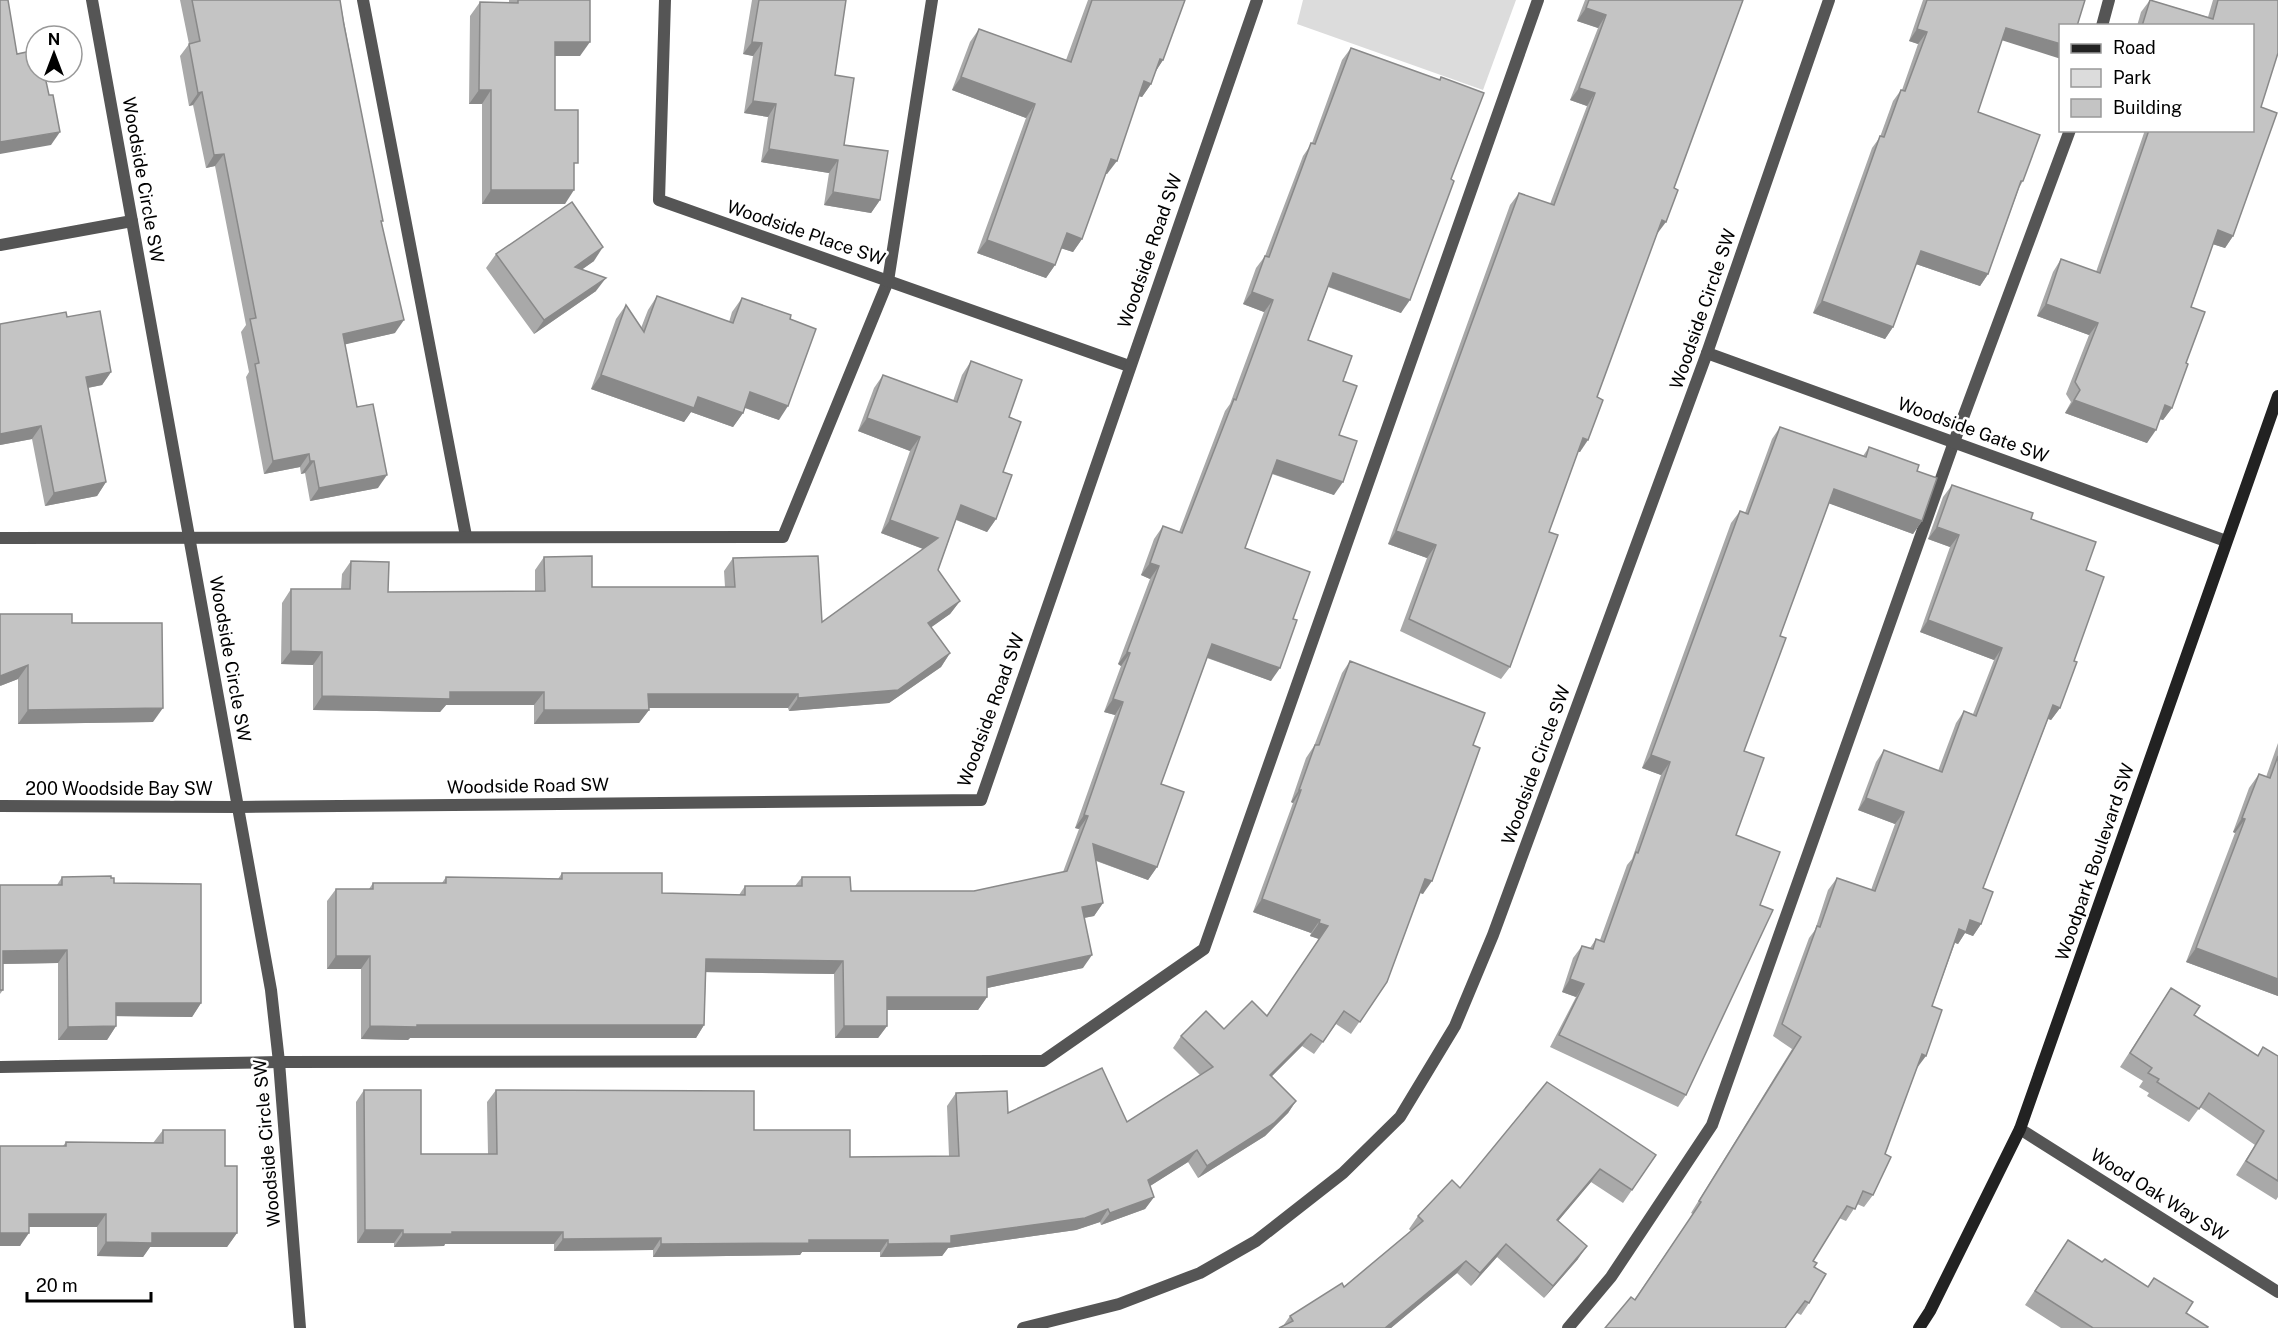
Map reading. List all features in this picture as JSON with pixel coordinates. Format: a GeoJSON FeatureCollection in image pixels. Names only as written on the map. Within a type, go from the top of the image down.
{"type":"FeatureCollection","features":[{"type":"Feature","properties":{"kind":"street","name":"Woodside Circle SW"},"geometry":{"type":"LineString","coordinates":[[92,0],[271,990],[279,1062],[300,1328]]}},
{"type":"Feature","properties":{"kind":"street"},"geometry":{"type":"LineString","coordinates":[[363,0],[466,536]]}},
{"type":"Feature","properties":{"kind":"street","name":"Woodside Place SW"},"geometry":{"type":"LineString","coordinates":[[665,0],[659,200],[1130,366]]}},
{"type":"Feature","properties":{"kind":"street"},"geometry":{"type":"LineString","coordinates":[[0,538],[783,537],[888,281],[932,0]]}},
{"type":"Feature","properties":{"kind":"street","name":"Woodside Road SW"},"geometry":{"type":"LineString","coordinates":[[238,807],[981,800],[1257,0]]}},
{"type":"Feature","properties":{"kind":"street"},"geometry":{"type":"LineString","coordinates":[[0,1067],[279,1062],[1042,1061],[1204,949],[1538,0]]}},
{"type":"Feature","properties":{"kind":"street","name":"Woodside Circle SW"},"geometry":{"type":"LineString","coordinates":[[1023,1328],[1119,1304],[1200,1273],[1256,1241],[1343,1173],[1400,1117],[1455,1026],[1493,935],[1707,353],[1829,0]]}},
{"type":"Feature","properties":{"kind":"street"},"geometry":{"type":"LineString","coordinates":[[2103,24],[2109,0]]}},
{"type":"Feature","properties":{"kind":"street"},"geometry":{"type":"LineString","coordinates":[[1568,1328],[1611,1277],[1712,1125],[1954,442],[2069,132]]}},
{"type":"Feature","properties":{"kind":"street"},"geometry":{"type":"LineString","coordinates":[[0,244],[132,221]]}},
{"type":"Feature","properties":{"kind":"street","name":"Woodside Gate SW"},"geometry":{"type":"LineString","coordinates":[[1707,353],[2226,541]]}},
{"type":"Feature","properties":{"kind":"street","name":"Woodpark Boulevard SW"},"geometry":{"type":"LineString","coordinates":[[1919,1328],[1930,1311],[2020,1129],[2278,396]]}},
{"type":"Feature","properties":{"kind":"street","name":"200 Woodside Bay SW"},"geometry":{"type":"LineString","coordinates":[[0,806],[238,807]]}},
{"type":"Feature","properties":{"kind":"street","name":"Wood Oak Way SW"},"geometry":{"type":"LineString","coordinates":[[2020,1129],[2278,1292]]}},
{"type":"Feature","properties":{"kind":"green space"},"geometry":{"type":"Polygon","coordinates":[[[1303,0],[1516,0],[1483,90],[1297,24],[1303,0]]]}},
{"type":"Feature","properties":{"kind":"building"},"geometry":{"type":"Polygon","coordinates":[[[0,0],[8,0],[17,54],[24,53],[24,84],[47,84],[49,95],[53,95],[60,132],[0,142],[0,0]]]}},
{"type":"Feature","properties":{"kind":"building"},"geometry":{"type":"Polygon","coordinates":[[[192,0],[340,0],[383,221],[381,221],[404,320],[343,334],[357,407],[373,404],[387,475],[319,488],[314,461],[310,461],[309,454],[273,461],[255,364],[259,363],[250,319],[256,318],[224,154],[214,155],[202,92],[198,93],[189,44],[200,41],[192,0]]]}},
{"type":"Feature","properties":{"kind":"building"},"geometry":{"type":"Polygon","coordinates":[[[518,0],[590,0],[590,42],[555,42],[555,110],[578,110],[578,163],[574,163],[574,190],[491,190],[491,90],[479,90],[480,2],[518,3],[518,0]]]}},
{"type":"Feature","properties":{"kind":"building"},"geometry":{"type":"Polygon","coordinates":[[[759,0],[846,0],[835,75],[854,78],[844,145],[888,151],[880,200],[833,192],[838,160],[769,149],[776,104],[753,101],[762,43],[752,42],[759,0]]]}},
{"type":"Feature","properties":{"kind":"building"},"geometry":{"type":"Polygon","coordinates":[[[1092,0],[1185,0],[1163,60],[1160,59],[1151,84],[1144,81],[1117,161],[1111,159],[1082,239],[1067,233],[1055,265],[987,240],[1035,104],[961,77],[979,29],[1071,62],[1092,0]]]}},
{"type":"Feature","properties":{"kind":"building"},"geometry":{"type":"Polygon","coordinates":[[[1589,0],[1743,0],[1674,188],[1678,190],[1666,222],[1662,220],[1597,397],[1603,400],[1588,440],[1583,438],[1549,532],[1558,535],[1510,667],[1409,619],[1436,545],[1396,531],[1519,193],[1554,205],[1595,93],[1579,88],[1606,15],[1586,8],[1589,0]]]}},
{"type":"Feature","properties":{"kind":"building"},"geometry":{"type":"Polygon","coordinates":[[[1927,0],[2085,0],[2078,24],[2059,24],[2059,43],[2006,28],[1978,112],[2040,135],[1988,274],[1921,251],[1893,327],[1822,301],[1880,136],[1884,137],[1901,90],[1905,91],[1927,32],[1917,29],[1927,0]]]}},
{"type":"Feature","properties":{"kind":"building"},"geometry":{"type":"Polygon","coordinates":[[[2150,0],[2213,19],[2218,0],[2278,0],[2278,53],[2261,107],[2277,113],[2233,236],[2218,230],[2191,307],[2205,312],[2172,408],[2165,405],[2156,430],[2074,400],[2080,390],[2075,382],[2098,323],[2046,304],[2061,259],[2100,273],[2148,132],[2254,132],[2254,24],[2143,24],[2150,0]]]}},
{"type":"Feature","properties":{"kind":"building"},"geometry":{"type":"Polygon","coordinates":[[[1351,48],[1484,93],[1451,179],[1454,181],[1410,300],[1333,273],[1308,340],[1352,356],[1343,381],[1357,386],[1339,435],[1357,441],[1343,482],[1277,460],[1245,548],[1310,572],[1293,619],[1297,620],[1280,668],[1212,644],[1161,784],[1184,792],[1157,867],[1093,844],[1103,903],[1082,907],[1092,955],[987,977],[987,997],[887,997],[887,1026],[844,1026],[843,961],[706,959],[704,1025],[370,1026],[370,956],[336,956],[336,889],[373,889],[373,883],[446,883],[446,877],[562,879],[562,873],[662,873],[662,893],[745,895],[745,886],[802,886],[802,877],[850,877],[851,891],[974,891],[1067,871],[1088,816],[1084,815],[1123,702],[1113,699],[1130,653],[1127,652],[1159,566],[1150,563],[1163,526],[1182,533],[1234,399],[1236,400],[1273,300],[1252,292],[1265,256],[1269,257],[1311,143],[1315,144],[1351,48]]]}},
{"type":"Feature","properties":{"kind":"building"},"geometry":{"type":"Polygon","coordinates":[[[572,202],[603,247],[575,267],[606,278],[544,320],[496,254],[572,202]]]}},
{"type":"Feature","properties":{"kind":"building"},"geometry":{"type":"Polygon","coordinates":[[[657,296],[733,323],[742,298],[791,315],[790,319],[816,329],[788,406],[750,392],[743,413],[698,397],[694,408],[601,375],[626,305],[644,332],[657,296]]]}},
{"type":"Feature","properties":{"kind":"building"},"geometry":{"type":"Polygon","coordinates":[[[100,311],[111,372],[86,377],[106,482],[54,493],[41,426],[0,434],[0,324],[66,312],[67,317],[100,311]]]}},
{"type":"Feature","properties":{"kind":"building"},"geometry":{"type":"Polygon","coordinates":[[[971,361],[1022,380],[1009,417],[1021,422],[1003,472],[1012,475],[996,519],[961,505],[938,570],[960,601],[928,623],[950,653],[898,690],[798,698],[798,694],[648,694],[649,710],[544,710],[544,692],[450,692],[450,699],[322,696],[322,652],[291,651],[291,589],[350,589],[351,561],[389,562],[388,592],[545,591],[544,557],[592,556],[592,587],[735,587],[733,558],[818,556],[822,622],[938,538],[890,520],[920,437],[867,418],[883,375],[957,402],[971,361]]]}},
{"type":"Feature","properties":{"kind":"building"},"geometry":{"type":"Polygon","coordinates":[[[1780,427],[1866,457],[1869,447],[1919,465],[1917,471],[1937,478],[1922,521],[1834,489],[1780,636],[1786,638],[1744,751],[1764,758],[1736,835],[1780,852],[1760,905],[1773,910],[1686,1095],[1559,1035],[1584,984],[1570,979],[1582,946],[1593,949],[1596,939],[1604,942],[1636,852],[1638,853],[1670,762],[1651,755],[1740,511],[1748,514],[1780,427]]]}},
{"type":"Feature","properties":{"kind":"building"},"geometry":{"type":"Polygon","coordinates":[[[1952,485],[2033,513],[2031,519],[2096,542],[2086,570],[2104,577],[2060,708],[2053,705],[1983,888],[1993,892],[1981,924],[1970,920],[1966,932],[1959,929],[1932,1006],[1942,1010],[1926,1056],[1922,1054],[1885,1154],[1891,1157],[1873,1195],[1863,1191],[1855,1209],[1847,1206],[1813,1261],[1817,1263],[1814,1267],[1826,1274],[1809,1303],[1805,1301],[1785,1328],[1605,1328],[1631,1297],[1635,1300],[1701,1202],[1699,1201],[1801,1037],[1782,1024],[1837,878],[1875,891],[1904,812],[1866,798],[1884,750],[1942,772],[1964,711],[1976,716],[2002,648],[1928,620],[1959,535],[1937,527],[1952,485]]]}},
{"type":"Feature","properties":{"kind":"building"},"geometry":{"type":"Polygon","coordinates":[[[0,614],[72,614],[72,623],[162,623],[163,708],[28,710],[28,665],[0,676],[0,614]]]}},
{"type":"Feature","properties":{"kind":"building"},"geometry":{"type":"Polygon","coordinates":[[[1350,661],[1485,713],[1473,745],[1480,748],[1432,881],[1425,879],[1387,982],[1360,1022],[1344,1011],[1323,1042],[1311,1034],[1270,1075],[1296,1101],[1274,1123],[1207,1166],[1197,1150],[1148,1180],[1154,1197],[1110,1213],[1108,1209],[1085,1218],[951,1236],[951,1243],[888,1244],[888,1240],[809,1240],[809,1243],[661,1244],[661,1238],[563,1239],[563,1232],[403,1234],[403,1230],[365,1230],[364,1090],[421,1090],[421,1154],[497,1154],[496,1090],[754,1091],[754,1130],[850,1130],[850,1157],[959,1156],[956,1093],[1007,1091],[1008,1113],[1102,1068],[1127,1122],[1213,1067],[1181,1036],[1206,1011],[1224,1029],[1252,1001],[1267,1016],[1328,926],[1319,923],[1320,920],[1262,899],[1315,745],[1319,745],[1350,661]]]}},
{"type":"Feature","properties":{"kind":"building"},"geometry":{"type":"Polygon","coordinates":[[[2278,756],[2278,979],[2196,948],[2245,819],[2242,818],[2259,774],[2270,778],[2278,756]]]}},
{"type":"Feature","properties":{"kind":"building"},"geometry":{"type":"Polygon","coordinates":[[[111,876],[114,878],[114,883],[201,884],[201,1003],[116,1003],[116,1026],[68,1027],[67,950],[3,951],[3,990],[0,990],[0,885],[62,885],[62,877],[111,876]]]}},
{"type":"Feature","properties":{"kind":"building"},"geometry":{"type":"Polygon","coordinates":[[[2171,988],[2200,1006],[2194,1015],[2258,1056],[2263,1047],[2278,1056],[2278,1181],[2246,1161],[2264,1131],[2209,1093],[2199,1109],[2157,1082],[2159,1079],[2148,1073],[2152,1068],[2130,1053],[2171,988]]]}},
{"type":"Feature","properties":{"kind":"building"},"geometry":{"type":"Polygon","coordinates":[[[1547,1082],[1656,1155],[1632,1190],[1600,1169],[1557,1220],[1587,1246],[1553,1286],[1506,1244],[1480,1273],[1466,1261],[1385,1328],[1279,1328],[1293,1321],[1290,1316],[1342,1283],[1344,1287],[1423,1221],[1418,1216],[1452,1180],[1460,1188],[1547,1082]]]}},
{"type":"Feature","properties":{"kind":"building"},"geometry":{"type":"Polygon","coordinates":[[[163,1130],[225,1130],[225,1166],[237,1166],[237,1233],[152,1233],[152,1243],[106,1242],[106,1214],[29,1214],[29,1233],[0,1233],[0,1146],[66,1146],[66,1142],[163,1143],[163,1130]]]}},
{"type":"Feature","properties":{"kind":"building"},"geometry":{"type":"Polygon","coordinates":[[[2068,1240],[2102,1262],[2105,1259],[2148,1287],[2154,1278],[2193,1302],[2186,1313],[2208,1327],[2093,1328],[2035,1291],[2068,1240]]]}}]}
